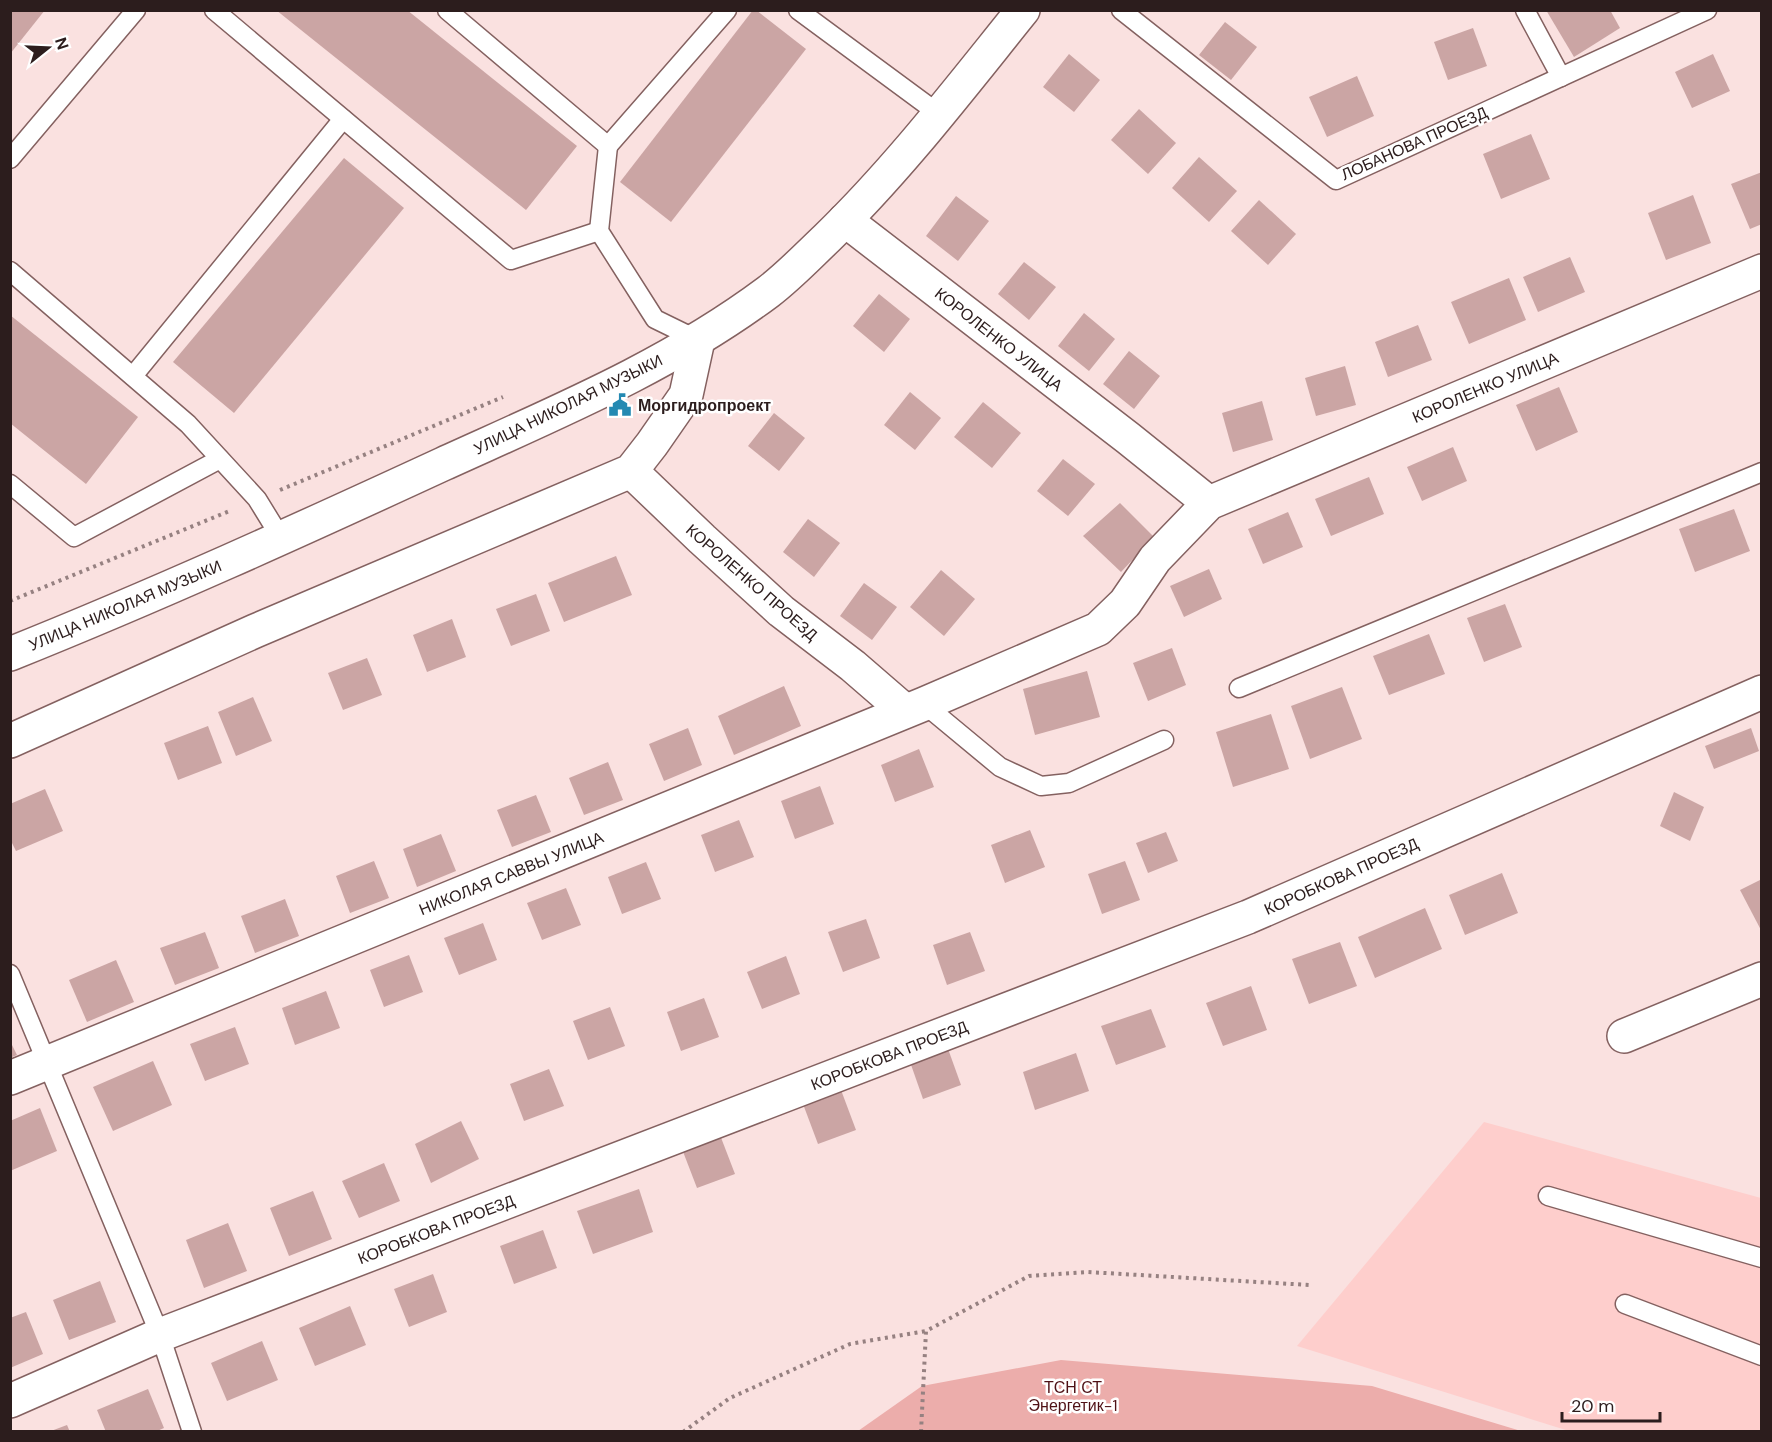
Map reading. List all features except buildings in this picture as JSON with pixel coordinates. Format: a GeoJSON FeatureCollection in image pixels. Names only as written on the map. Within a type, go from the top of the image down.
{"type":"FeatureCollection","features":[{"type":"Feature","properties":{"kind":"street","name":"УЛИЦА НИКОЛАЯ МУЗЫКИ"},"geometry":{"type":"LineString","coordinates":[[10,654],[281,538],[620,383],[698,340],[770,291],[845,220],[902,160],[1023,10]]}},
{"type":"Feature","properties":{"kind":"street","name":"КОРОЛЕНКО УЛИЦА"},"geometry":{"type":"LineString","coordinates":[[845,220],[1209,503]]}},
{"type":"Feature","properties":{"kind":"street","name":"КОРОЛЕНКО УЛИЦА"},"geometry":{"type":"LineString","coordinates":[[1011,667],[1098,629],[1125,603],[1155,559],[1209,503],[1761,271]]}},
{"type":"Feature","properties":{"kind":"street"},"geometry":{"type":"LineString","coordinates":[[10,741],[255,631],[631,471],[686,395],[698,340]]}},
{"type":"Feature","properties":{"kind":"street","name":"КОРОЛЕНКО ПРОЕЗД"},"geometry":{"type":"LineString","coordinates":[[631,471],[781,611],[853,666],[915,708]]}},
{"type":"Feature","properties":{"kind":"street","name":"НИКОЛАЯ САВВЫ УЛИЦА"},"geometry":{"type":"LineString","coordinates":[[10,1078],[1011,667]]}},
{"type":"Feature","properties":{"kind":"street","name":"КОРОБКОВА ПРОЕЗД"},"geometry":{"type":"LineString","coordinates":[[10,1401],[160,1335],[1248,917],[1761,692]]}},
{"type":"Feature","properties":{"kind":"street"},"geometry":{"type":"LineString","coordinates":[[1624,1036],[1761,979]]}},
{"type":"Feature","properties":{"kind":"lane"},"geometry":{"type":"LineString","coordinates":[[10,159],[136,10]]}},
{"type":"Feature","properties":{"kind":"lane"},"geometry":{"type":"LineString","coordinates":[[214,10],[511,260],[599,231]]}},
{"type":"Feature","properties":{"kind":"lane"},"geometry":{"type":"LineString","coordinates":[[447,10],[608,146]]}},
{"type":"Feature","properties":{"kind":"lane"},"geometry":{"type":"LineString","coordinates":[[698,340],[655,319],[599,231],[608,146],[727,10]]}},
{"type":"Feature","properties":{"kind":"lane"},"geometry":{"type":"LineString","coordinates":[[798,10],[939,114]]}},
{"type":"Feature","properties":{"kind":"lane","name":"ЛОБАНОВА ПРОЕЗД"},"geometry":{"type":"LineString","coordinates":[[1120,10],[1336,180],[1707,10]]}},
{"type":"Feature","properties":{"kind":"lane"},"geometry":{"type":"LineString","coordinates":[[1525,10],[1561,77]]}},
{"type":"Feature","properties":{"kind":"lane"},"geometry":{"type":"LineString","coordinates":[[133,376],[343,119]]}},
{"type":"Feature","properties":{"kind":"lane"},"geometry":{"type":"LineString","coordinates":[[10,271],[188,424],[257,499],[281,538]]}},
{"type":"Feature","properties":{"kind":"lane"},"geometry":{"type":"LineString","coordinates":[[10,484],[74,537],[220,459]]}},
{"type":"Feature","properties":{"kind":"lane"},"geometry":{"type":"LineString","coordinates":[[1239,688],[1761,472]]}},
{"type":"Feature","properties":{"kind":"lane"},"geometry":{"type":"LineString","coordinates":[[915,708],[1000,767],[1041,786],[1069,783],[1164,740]]}},
{"type":"Feature","properties":{"kind":"lane"},"geometry":{"type":"LineString","coordinates":[[10,974],[160,1335],[192,1431]]}},
{"type":"Feature","properties":{"kind":"lane"},"geometry":{"type":"LineString","coordinates":[[1548,1196],[1761,1258]]}},
{"type":"Feature","properties":{"kind":"lane"},"geometry":{"type":"LineString","coordinates":[[1625,1304],[1761,1356]]}},
{"type":"Feature","properties":{"kind":"path"},"geometry":{"type":"LineString","coordinates":[[10,601],[512,393]]}},
{"type":"Feature","properties":{"kind":"path"},"geometry":{"type":"LineString","coordinates":[[683,1431],[730,1398],[850,1344],[926,1331],[1029,1276],[1088,1272],[1309,1285]]}},
{"type":"Feature","properties":{"kind":"path"},"geometry":{"type":"LineString","coordinates":[[921,1431],[926,1331]]}},
{"type":"Feature","properties":{"kind":"shaded area"},"geometry":{"type":"Polygon","coordinates":[[[1484,1122],[1761,1198],[1761,1431],[1569,1431],[1297,1346],[1484,1122]]]}},
{"type":"Feature","properties":{"kind":"green space","name":"ТСН СТ Энергетик-1"},"geometry":{"type":"Polygon","coordinates":[[[1061,1360],[1372,1386],[1521,1431],[858,1431],[922,1386],[1061,1360]]]}},
{"type":"Feature","properties":{"kind":"place","name":"Моргидропроект"},"geometry":{"type":"Point","coordinates":[620,405]}}]}
